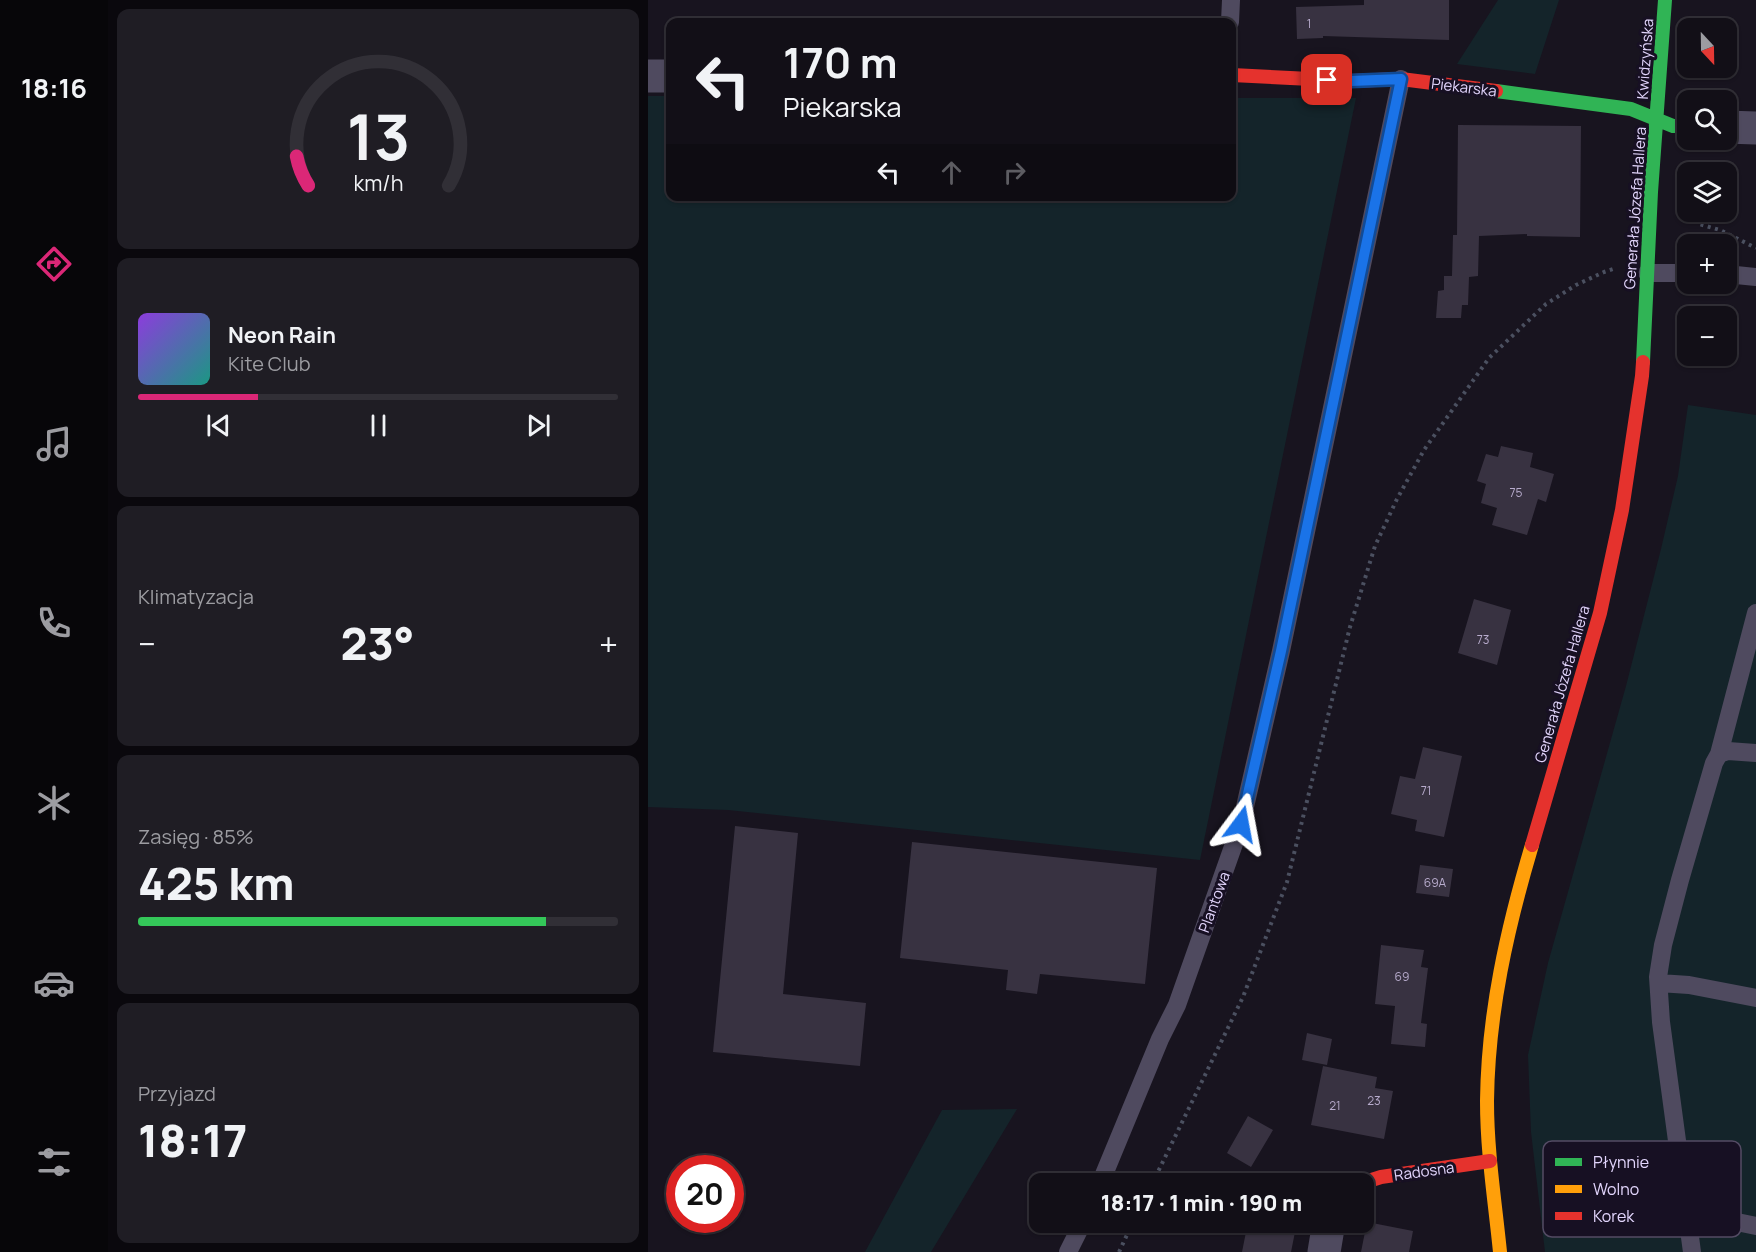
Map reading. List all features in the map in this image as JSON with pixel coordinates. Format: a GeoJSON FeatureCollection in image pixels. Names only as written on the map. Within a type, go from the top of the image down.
{"type":"FeatureCollection","features":[{"type":"Feature","properties":{"kind":"street","name":"Kwidzyńska"},"geometry":{"type":"LineString","coordinates":[[1657,120],[1665,0]]}},
{"type":"Feature","properties":{"kind":"street","name":"Piekarska"},"geometry":{"type":"LineString","coordinates":[[1236,75],[1351,81],[1401,79],[1631,109],[1677,126]]}},
{"type":"Feature","properties":{"kind":"street"},"geometry":{"type":"LineString","coordinates":[[648,76],[666,76]]}},
{"type":"Feature","properties":{"kind":"street","name":"Generała Józefa Hallera"},"geometry":{"type":"LineString","coordinates":[[1500,1252],[1490,1161],[1487,1103],[1489,1050],[1495,1000],[1505,946],[1599,613],[1622,510],[1642,376],[1657,120]]}},
{"type":"Feature","properties":{"kind":"street"},"geometry":{"type":"LineString","coordinates":[[1737,127],[1756,128]]}},
{"type":"Feature","properties":{"kind":"street","name":"Radosna"},"geometry":{"type":"LineString","coordinates":[[1374,1179],[1490,1161]]}},
{"type":"Feature","properties":{"kind":"street"},"geometry":{"type":"LineString","coordinates":[[1324,1252],[1327,1233]]}},
{"type":"Feature","properties":{"kind":"lane"},"geometry":{"type":"LineString","coordinates":[[1230,18],[1231,0]]}},
{"type":"Feature","properties":{"kind":"lane","name":"Plantowa"},"geometry":{"type":"LineString","coordinates":[[1105,1173],[1160,1039],[1177,1005],[1241,824],[1281,651],[1401,79]]}},
{"type":"Feature","properties":{"kind":"lane"},"geometry":{"type":"LineString","coordinates":[[1647,273],[1677,273]]}},
{"type":"Feature","properties":{"kind":"lane"},"geometry":{"type":"LineString","coordinates":[[1737,275],[1756,277]]}},
{"type":"Feature","properties":{"kind":"lane"},"geometry":{"type":"LineString","coordinates":[[1677,1141],[1661,1022],[1659,983],[1664,945],[1680,880],[1714,763],[1719,754],[1756,613]]}},
{"type":"Feature","properties":{"kind":"lane"},"geometry":{"type":"LineString","coordinates":[[1719,754],[1728,750],[1756,753]]}},
{"type":"Feature","properties":{"kind":"lane"},"geometry":{"type":"LineString","coordinates":[[1659,983],[1689,985],[1756,998]]}},
{"type":"Feature","properties":{"kind":"lane"},"geometry":{"type":"LineString","coordinates":[[1741,1223],[1756,1226]]}},
{"type":"Feature","properties":{"kind":"lane"},"geometry":{"type":"LineString","coordinates":[[1068,1252],[1078,1233]]}},
{"type":"Feature","properties":{"kind":"lane"},"geometry":{"type":"LineString","coordinates":[[1690,1237],[1692,1252]]}},
{"type":"Feature","properties":{"kind":"path"},"geometry":{"type":"LineString","coordinates":[[1698,222],[1756,248]]}},
{"type":"Feature","properties":{"kind":"path"},"geometry":{"type":"LineString","coordinates":[[1157,1173],[1242,997],[1287,882],[1350,627],[1375,546],[1397,499],[1424,450],[1489,358],[1546,304],[1576,285],[1623,266]]}},
{"type":"Feature","properties":{"kind":"path"},"geometry":{"type":"LineString","coordinates":[[1119,1252],[1128,1233]]}},
{"type":"Feature","properties":{"kind":"shaded area"},"geometry":{"type":"Polygon","coordinates":[[[1498,0],[1559,0],[1535,74],[1457,64],[1498,0]]]}},
{"type":"Feature","properties":{"kind":"shaded area"},"geometry":{"type":"Polygon","coordinates":[[[648,96],[666,96],[666,201],[1236,201],[1236,98],[1356,98],[1200,860],[728,810],[648,807],[648,96]]]}},
{"type":"Feature","properties":{"kind":"shaded area"},"geometry":{"type":"Polygon","coordinates":[[[1688,405],[1756,415],[1756,1252],[1545,1252],[1543,1237],[1741,1237],[1741,1141],[1543,1141],[1543,1235],[1531,1132],[1528,1055],[1548,963],[1626,686],[1678,476],[1688,405]]]}},
{"type":"Feature","properties":{"kind":"shaded area"},"geometry":{"type":"Polygon","coordinates":[[[1017,1109],[931,1252],[865,1252],[942,1110],[1017,1109]]]}},
{"type":"Feature","properties":{"kind":"building"},"geometry":{"type":"Polygon","coordinates":[[[1364,0],[1449,0],[1449,40],[1323,36],[1323,38],[1297,39],[1296,7],[1364,5],[1364,0]]]}},
{"type":"Feature","properties":{"kind":"building"},"geometry":{"type":"Polygon","coordinates":[[[1458,125],[1581,126],[1580,237],[1527,236],[1527,234],[1479,236],[1478,276],[1469,277],[1468,305],[1462,305],[1461,318],[1436,318],[1438,291],[1444,290],[1444,276],[1452,276],[1453,235],[1457,235],[1458,125]]]}},
{"type":"Feature","properties":{"kind":"building"},"geometry":{"type":"Polygon","coordinates":[[[1501,446],[1533,453],[1530,467],[1554,474],[1546,502],[1538,499],[1527,535],[1492,525],[1497,508],[1481,503],[1486,484],[1477,481],[1486,454],[1498,457],[1501,446]]]}},
{"type":"Feature","properties":{"kind":"building"},"geometry":{"type":"Polygon","coordinates":[[[1474,599],[1511,610],[1497,665],[1458,653],[1474,599]]]}},
{"type":"Feature","properties":{"kind":"building"},"geometry":{"type":"Polygon","coordinates":[[[1423,747],[1462,756],[1444,837],[1415,831],[1417,820],[1391,814],[1400,776],[1415,779],[1423,747]]]}},
{"type":"Feature","properties":{"kind":"building"},"geometry":{"type":"Polygon","coordinates":[[[735,826],[798,833],[783,994],[866,1003],[860,1066],[713,1052],[735,826]]]}},
{"type":"Feature","properties":{"kind":"building"},"geometry":{"type":"Polygon","coordinates":[[[912,842],[1157,868],[1145,984],[1040,974],[1037,994],[1006,990],[1008,970],[900,958],[912,842]]]}},
{"type":"Feature","properties":{"kind":"building"},"geometry":{"type":"Polygon","coordinates":[[[1420,865],[1453,869],[1449,897],[1416,893],[1420,865]]]}},
{"type":"Feature","properties":{"kind":"building"},"geometry":{"type":"Polygon","coordinates":[[[1381,945],[1424,950],[1421,967],[1428,968],[1421,1023],[1427,1024],[1425,1047],[1391,1044],[1395,1006],[1375,1004],[1381,945]]]}},
{"type":"Feature","properties":{"kind":"building"},"geometry":{"type":"Polygon","coordinates":[[[1307,1033],[1332,1039],[1327,1065],[1302,1060],[1307,1033]]]}},
{"type":"Feature","properties":{"kind":"building"},"geometry":{"type":"Polygon","coordinates":[[[1323,1066],[1377,1077],[1375,1088],[1393,1091],[1384,1139],[1311,1125],[1323,1066]]]}},
{"type":"Feature","properties":{"kind":"building"},"geometry":{"type":"Polygon","coordinates":[[[1248,1116],[1273,1130],[1251,1167],[1227,1153],[1248,1116]]]}},
{"type":"Feature","properties":{"kind":"building"},"geometry":{"type":"Polygon","coordinates":[[[1374,1223],[1413,1231],[1409,1252],[1361,1252],[1365,1233],[1374,1233],[1374,1223]]]}},
{"type":"Feature","properties":{"kind":"building"},"geometry":{"type":"Polygon","coordinates":[[[1246,1233],[1295,1233],[1291,1252],[1242,1252],[1246,1233]]]}},
{"type":"Feature","properties":{"kind":"traffic: fast"},"geometry":{"type":"LineString","coordinates":[[1643,362],[1651,192],[1665,0]]}},
{"type":"Feature","properties":{"kind":"traffic: fast"},"geometry":{"type":"LineString","coordinates":[[1496,91],[1631,109],[1677,126]]}},
{"type":"Feature","properties":{"kind":"traffic: slow"},"geometry":{"type":"LineString","coordinates":[[1500,1252],[1488,1139],[1488,1068],[1500,972],[1532,845]]}},
{"type":"Feature","properties":{"kind":"traffic: jam"},"geometry":{"type":"LineString","coordinates":[[1236,75],[1351,81],[1401,79],[1496,91]]}},
{"type":"Feature","properties":{"kind":"traffic: jam"},"geometry":{"type":"LineString","coordinates":[[1532,845],[1600,613],[1622,510],[1643,362]]}},
{"type":"Feature","properties":{"kind":"traffic: jam"},"geometry":{"type":"LineString","coordinates":[[1374,1179],[1490,1161]]}},
{"type":"Feature","properties":{"kind":"route"},"geometry":{"type":"LineString","coordinates":[[1241,824],[1281,651],[1401,79],[1327,80]]}}]}
